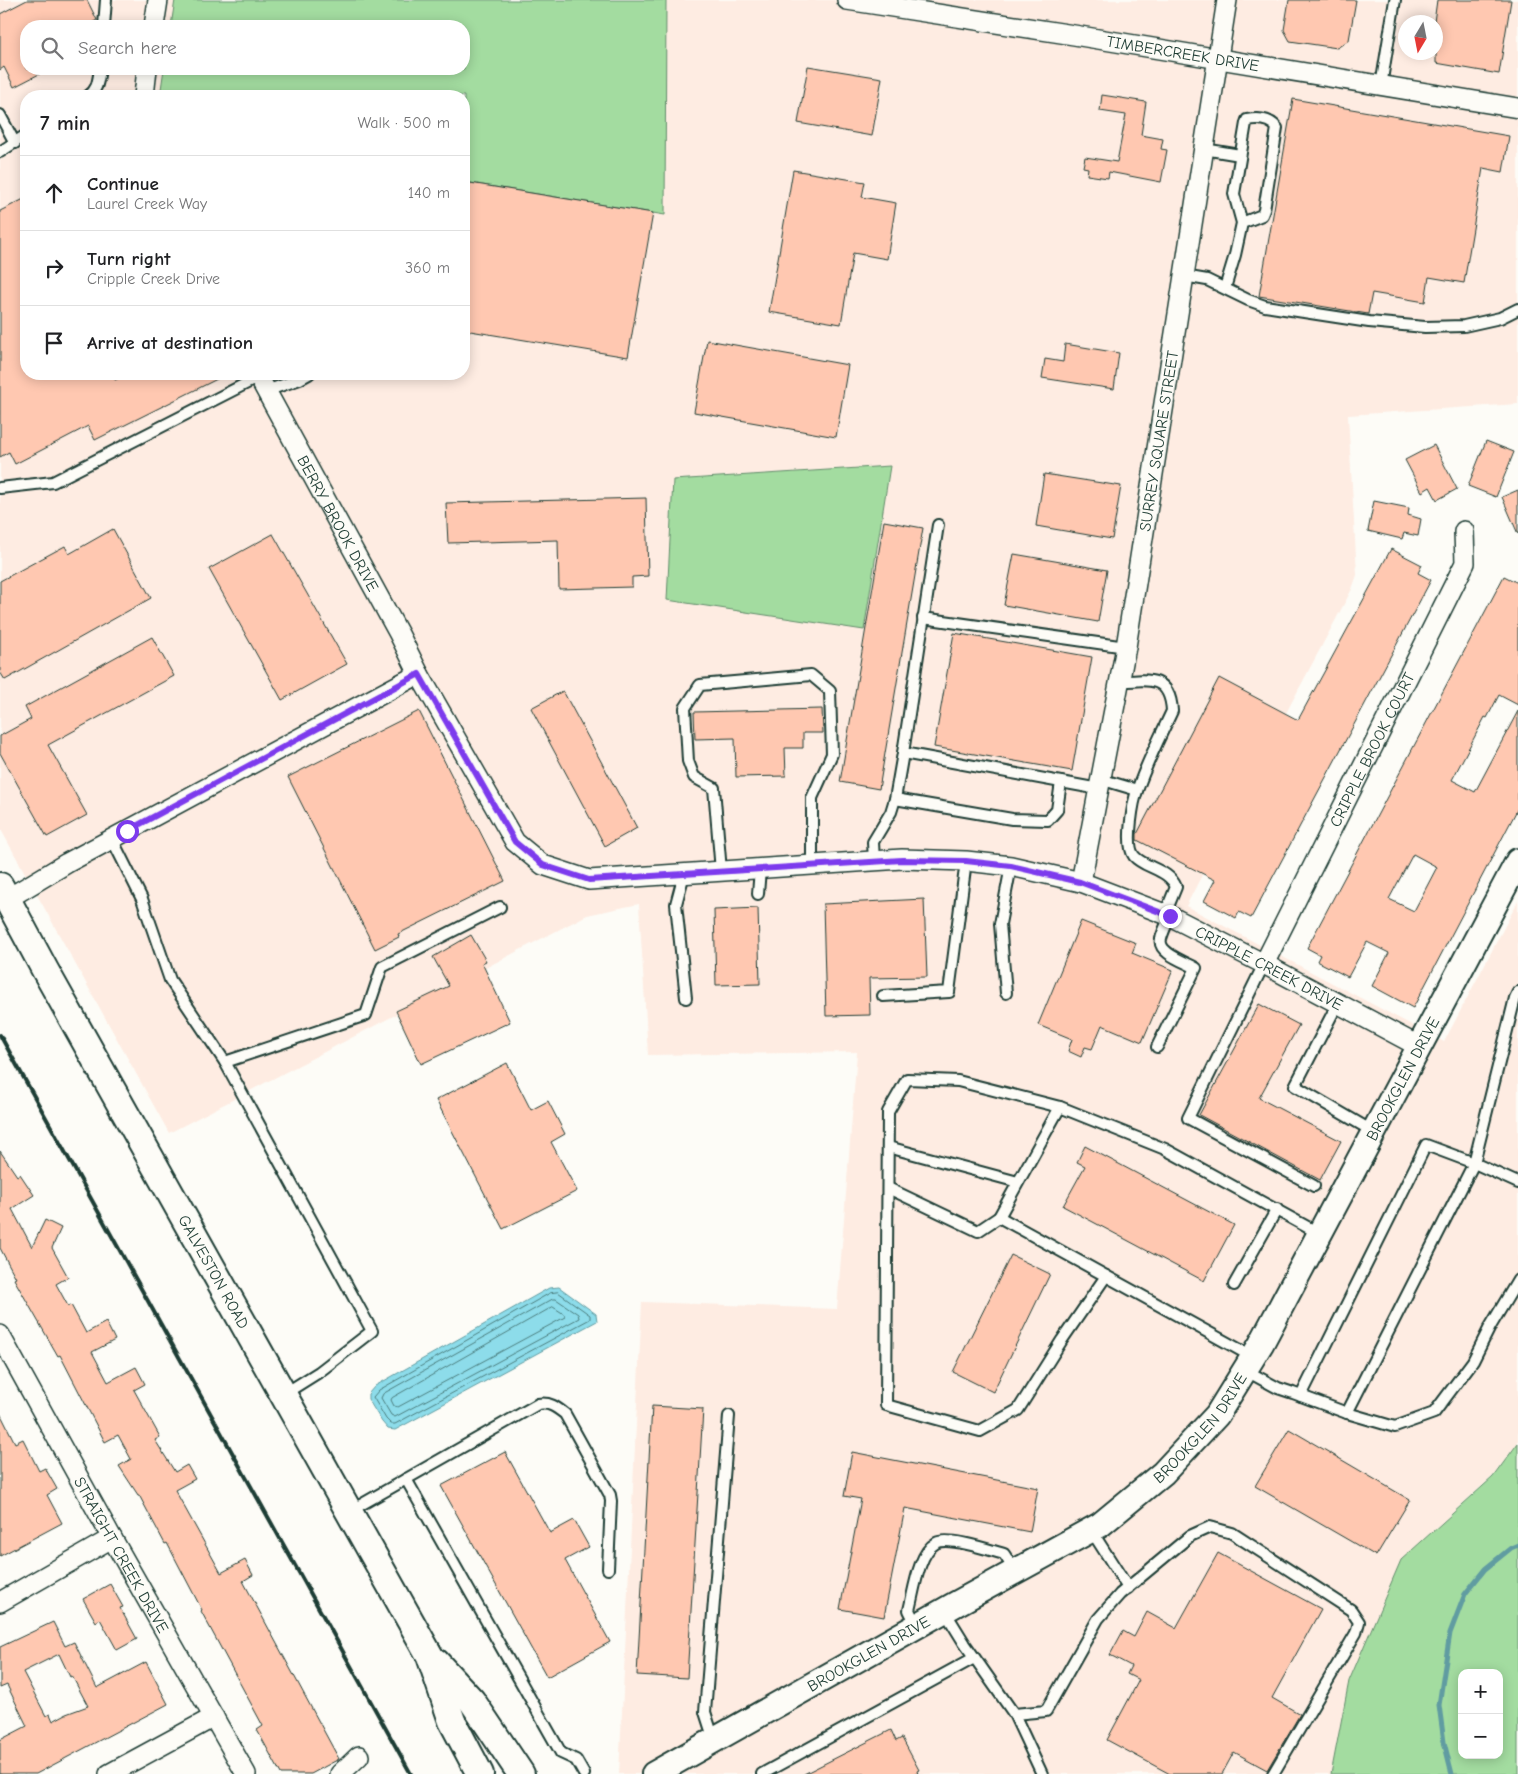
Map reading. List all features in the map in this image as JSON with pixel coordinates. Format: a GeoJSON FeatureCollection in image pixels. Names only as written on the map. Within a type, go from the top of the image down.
{"type":"FeatureCollection","features":[{"type":"Feature","properties":{"kind":"main road","name":"GALVESTON ROAD"},"geometry":{"type":"LineString","coordinates":[[4,892],[45,970],[430,1656],[452,1721],[480,1774]]}},
{"type":"Feature","properties":{"kind":"main road","name":"GALVESTON ROAD"},"geometry":{"type":"LineString","coordinates":[[430,1656],[472,1701],[520,1774]]}},
{"type":"Feature","properties":{"kind":"street"},"geometry":{"type":"LineString","coordinates":[[155,20],[158,0]]}},
{"type":"Feature","properties":{"kind":"street","name":"TIMBERCREEK DRIVE"},"geometry":{"type":"LineString","coordinates":[[847,0],[1218,58],[1518,108]]}},
{"type":"Feature","properties":{"kind":"street","name":"SURREY SQUARE STREET"},"geometry":{"type":"LineString","coordinates":[[1080,882],[1126,647],[1227,0]]}},
{"type":"Feature","properties":{"kind":"street"},"geometry":{"type":"LineString","coordinates":[[145,90],[146,75]]}},
{"type":"Feature","properties":{"kind":"street","name":"BERRY BROOK DRIVE"},"geometry":{"type":"LineString","coordinates":[[260,381],[419,674]]}},
{"type":"Feature","properties":{"kind":"street","name":"CRIPPLE BROOK COURT"},"geometry":{"type":"LineString","coordinates":[[1264,964],[1465,563],[1464,531]]}},
{"type":"Feature","properties":{"kind":"street"},"geometry":{"type":"LineString","coordinates":[[4,892],[67,863],[419,674]]}},
{"type":"Feature","properties":{"kind":"street","name":"CRIPPLE CREEK DRIVE"},"geometry":{"type":"LineString","coordinates":[[419,674],[515,842],[543,865],[589,880],[902,860],[966,861],[1011,866],[1080,882],[1167,915],[1420,1047]]}},
{"type":"Feature","properties":{"kind":"street","name":"BROOKGLEN DRIVE"},"geometry":{"type":"LineString","coordinates":[[654,1774],[944,1610],[1100,1525],[1163,1474],[1217,1415],[1249,1364],[1518,861]]}},
{"type":"Feature","properties":{"kind":"street","name":"STRAIGHT CREEK DRIVE"},"geometry":{"type":"LineString","coordinates":[[0,1336],[5,1356],[112,1538],[246,1774]]}},
{"type":"Feature","properties":{"kind":"street"},"geometry":{"type":"LineString","coordinates":[[0,1602],[112,1538]]}},
{"type":"Feature","properties":{"kind":"street"},"geometry":{"type":"LineString","coordinates":[[109,1774],[214,1717]]}},
{"type":"Feature","properties":{"kind":"street"},"geometry":{"type":"LineString","coordinates":[[340,1774],[358,1756]]}},
{"type":"Feature","properties":{"kind":"lane"},"geometry":{"type":"LineString","coordinates":[[104,20],[106,0]]}},
{"type":"Feature","properties":{"kind":"lane"},"geometry":{"type":"LineString","coordinates":[[1381,86],[1395,0]]}},
{"type":"Feature","properties":{"kind":"lane"},"geometry":{"type":"LineString","coordinates":[[96,90],[99,75]]}},
{"type":"Feature","properties":{"kind":"lane"},"geometry":{"type":"LineString","coordinates":[[0,116],[15,143]]}},
{"type":"Feature","properties":{"kind":"lane"},"geometry":{"type":"LineString","coordinates":[[1225,288],[1242,222],[1234,194],[1247,120],[1264,119],[1274,123],[1277,128],[1264,210],[1262,215],[1242,222]]}},
{"type":"Feature","properties":{"kind":"lane"},"geometry":{"type":"LineString","coordinates":[[0,152],[20,140]]}},
{"type":"Feature","properties":{"kind":"lane"},"geometry":{"type":"LineString","coordinates":[[1204,149],[1240,155]]}},
{"type":"Feature","properties":{"kind":"lane"},"geometry":{"type":"LineString","coordinates":[[1184,276],[1208,280],[1264,306],[1369,322],[1425,327],[1464,326],[1500,318],[1518,309]]}},
{"type":"Feature","properties":{"kind":"lane"},"geometry":{"type":"LineString","coordinates":[[0,488],[53,482],[260,381],[280,380]]}},
{"type":"Feature","properties":{"kind":"lane"},"geometry":{"type":"LineString","coordinates":[[874,861],[873,842],[891,812],[896,798],[938,525]]}},
{"type":"Feature","properties":{"kind":"lane"},"geometry":{"type":"LineString","coordinates":[[923,618],[1126,647]]}},
{"type":"Feature","properties":{"kind":"lane"},"geometry":{"type":"LineString","coordinates":[[721,871],[714,788],[694,777],[688,761],[685,708],[700,685],[811,675],[830,691],[832,754],[812,798],[812,865]]}},
{"type":"Feature","properties":{"kind":"lane"},"geometry":{"type":"LineString","coordinates":[[1120,682],[1147,679],[1156,681],[1164,686],[1171,698],[1172,711],[1137,790],[1130,833],[1130,846],[1134,856],[1173,879],[1176,887],[1160,941],[1161,946],[1165,952],[1196,968],[1157,1047]]}},
{"type":"Feature","properties":{"kind":"lane"},"geometry":{"type":"LineString","coordinates":[[903,753],[1062,782],[1100,784],[1137,790]]}},
{"type":"Feature","properties":{"kind":"lane"},"geometry":{"type":"LineString","coordinates":[[896,798],[1012,819],[1048,820],[1057,810],[1062,782]]}},
{"type":"Feature","properties":{"kind":"lane"},"geometry":{"type":"LineString","coordinates":[[112,839],[142,899],[170,980],[225,1062],[372,1331],[319,1372],[283,1394]]}},
{"type":"Feature","properties":{"kind":"lane"},"geometry":{"type":"LineString","coordinates":[[883,996],[949,992],[966,861]]}},
{"type":"Feature","properties":{"kind":"lane"},"geometry":{"type":"LineString","coordinates":[[1006,993],[1000,924],[1011,866]]}},
{"type":"Feature","properties":{"kind":"lane"},"geometry":{"type":"LineString","coordinates":[[758,894],[760,869]]}},
{"type":"Feature","properties":{"kind":"lane"},"geometry":{"type":"LineString","coordinates":[[684,874],[676,904],[686,998]]}},
{"type":"Feature","properties":{"kind":"lane"},"geometry":{"type":"LineString","coordinates":[[225,1062],[366,1015],[382,967],[500,907]]}},
{"type":"Feature","properties":{"kind":"lane"},"geometry":{"type":"LineString","coordinates":[[1264,964],[1188,1118],[1314,1186]]}},
{"type":"Feature","properties":{"kind":"lane"},"geometry":{"type":"LineString","coordinates":[[1347,1413],[1474,1163],[1514,998],[1518,992]]}},
{"type":"Feature","properties":{"kind":"lane"},"geometry":{"type":"LineString","coordinates":[[1338,1003],[1295,1086],[1374,1132]]}},
{"type":"Feature","properties":{"kind":"lane"},"geometry":{"type":"LineString","coordinates":[[1106,1276],[1062,1340],[1018,1410],[980,1431],[886,1405],[888,1112],[907,1079],[958,1081],[1060,1107],[1165,1148],[1320,1234]]}},
{"type":"Feature","properties":{"kind":"lane"},"geometry":{"type":"LineString","coordinates":[[888,1188],[978,1231],[999,1217],[1060,1107]]}},
{"type":"Feature","properties":{"kind":"lane"},"geometry":{"type":"LineString","coordinates":[[1301,1396],[1426,1145],[1474,1163],[1518,1183]]}},
{"type":"Feature","properties":{"kind":"lane"},"geometry":{"type":"LineString","coordinates":[[888,1147],[1018,1182]]}},
{"type":"Feature","properties":{"kind":"lane"},"geometry":{"type":"LineString","coordinates":[[1234,1285],[1277,1209]]}},
{"type":"Feature","properties":{"kind":"lane"},"geometry":{"type":"LineString","coordinates":[[999,1217],[1106,1276],[1249,1364],[1278,1388],[1347,1413],[1395,1427],[1434,1413],[1473,1361],[1490,1327],[1518,1280]]}},
{"type":"Feature","properties":{"kind":"lane"},"geometry":{"type":"LineString","coordinates":[[349,1512],[538,1404],[546,1403],[555,1406],[565,1414],[610,1495],[608,1569]]}},
{"type":"Feature","properties":{"kind":"lane"},"geometry":{"type":"LineString","coordinates":[[714,1741],[705,1712],[729,1416]]}},
{"type":"Feature","properties":{"kind":"lane"},"geometry":{"type":"LineString","coordinates":[[406,1479],[561,1753],[576,1760],[584,1774]]}},
{"type":"Feature","properties":{"kind":"lane"},"geometry":{"type":"LineString","coordinates":[[1014,1714],[1046,1710],[1098,1619],[1128,1588],[1190,1536],[1210,1527],[1232,1533],[1351,1610],[1359,1622],[1356,1633],[1273,1774]]}},
{"type":"Feature","properties":{"kind":"lane"},"geometry":{"type":"LineString","coordinates":[[1091,1530],[1128,1588]]}},
{"type":"Feature","properties":{"kind":"lane"},"geometry":{"type":"LineString","coordinates":[[917,1626],[910,1610],[922,1560],[927,1551],[936,1542],[949,1541],[1004,1554],[1015,1571]]}},
{"type":"Feature","properties":{"kind":"lane"},"geometry":{"type":"LineString","coordinates":[[944,1610],[974,1658],[1014,1714],[1042,1774]]}},
{"type":"Feature","properties":{"kind":"lane"},"geometry":{"type":"LineString","coordinates":[[762,1774],[974,1658]]}},
{"type":"Feature","properties":{"kind":"shaded area"},"geometry":{"type":"Polygon","coordinates":[[[0,0],[1518,0],[1518,404],[1348,415],[1357,575],[1352,589],[1186,906],[1444,1042],[1518,901],[1518,1443],[1493,1476],[1401,1560],[1349,1681],[1331,1774],[619,1774],[642,1302],[837,1309],[857,1052],[648,1055],[639,904],[587,915],[169,1133],[0,828],[0,0]]]}},
{"type":"Feature","properties":{"kind":"green space"},"geometry":{"type":"Polygon","coordinates":[[[175,0],[666,0],[665,215],[470,183],[470,90],[161,90],[163,75],[470,75],[470,20],[172,20],[175,0]]]}},
{"type":"Feature","properties":{"kind":"green space"},"geometry":{"type":"Polygon","coordinates":[[[890,466],[864,630],[667,600],[673,480],[890,466]]]}},
{"type":"Feature","properties":{"kind":"green space"},"geometry":{"type":"Polygon","coordinates":[[[1518,1443],[1518,1774],[1331,1774],[1349,1681],[1401,1560],[1493,1477],[1518,1443]]]}},
{"type":"Feature","properties":{"kind":"water"},"geometry":{"type":"Polygon","coordinates":[[[559,1287],[596,1314],[597,1321],[395,1430],[388,1429],[382,1422],[368,1399],[368,1394],[375,1386],[549,1288],[559,1287]]]}},
{"type":"Feature","properties":{"kind":"building"},"geometry":{"type":"Polygon","coordinates":[[[27,0],[87,0],[97,20],[20,20],[20,75],[37,75],[14,87],[4,67],[0,70],[0,14],[27,0]]]}},
{"type":"Feature","properties":{"kind":"building"},"geometry":{"type":"Polygon","coordinates":[[[1289,0],[1356,0],[1349,40],[1337,48],[1290,41],[1284,30],[1289,0]]]}},
{"type":"Feature","properties":{"kind":"building"},"geometry":{"type":"Polygon","coordinates":[[[1437,0],[1511,0],[1499,74],[1436,63],[1436,60],[1443,60],[1443,15],[1435,15],[1437,0]]]}},
{"type":"Feature","properties":{"kind":"building"},"geometry":{"type":"Polygon","coordinates":[[[808,66],[882,78],[872,136],[798,123],[808,66]]]}},
{"type":"Feature","properties":{"kind":"building"},"geometry":{"type":"Polygon","coordinates":[[[1102,95],[1146,102],[1141,135],[1163,139],[1161,149],[1167,150],[1161,182],[1109,172],[1108,178],[1087,175],[1088,168],[1083,167],[1085,157],[1117,162],[1126,115],[1100,111],[1102,95]]]}},
{"type":"Feature","properties":{"kind":"building"},"geometry":{"type":"Polygon","coordinates":[[[1293,99],[1509,136],[1503,172],[1483,168],[1464,283],[1429,277],[1425,302],[1372,293],[1368,314],[1259,296],[1293,99]]]}},
{"type":"Feature","properties":{"kind":"building"},"geometry":{"type":"Polygon","coordinates":[[[793,170],[865,182],[862,197],[896,203],[887,259],[853,253],[841,324],[769,312],[793,170]]]}},
{"type":"Feature","properties":{"kind":"building"},"geometry":{"type":"Polygon","coordinates":[[[470,183],[653,213],[628,357],[470,331],[470,183]]]}},
{"type":"Feature","properties":{"kind":"building"},"geometry":{"type":"Polygon","coordinates":[[[20,201],[20,380],[215,380],[95,440],[88,426],[15,464],[9,452],[0,457],[0,211],[20,201]]]}},
{"type":"Feature","properties":{"kind":"building"},"geometry":{"type":"Polygon","coordinates":[[[707,340],[848,365],[836,437],[694,412],[707,340]]]}},
{"type":"Feature","properties":{"kind":"building"},"geometry":{"type":"Polygon","coordinates":[[[1065,344],[1119,353],[1114,389],[1042,378],[1045,359],[1063,362],[1065,344]]]}},
{"type":"Feature","properties":{"kind":"building"},"geometry":{"type":"Polygon","coordinates":[[[1486,441],[1514,452],[1496,497],[1468,486],[1486,441]]]}},
{"type":"Feature","properties":{"kind":"building"},"geometry":{"type":"Polygon","coordinates":[[[1434,445],[1457,489],[1437,500],[1430,487],[1422,492],[1405,460],[1434,445]]]}},
{"type":"Feature","properties":{"kind":"building"},"geometry":{"type":"Polygon","coordinates":[[[1044,474],[1121,486],[1112,539],[1036,526],[1044,474]]]}},
{"type":"Feature","properties":{"kind":"building"},"geometry":{"type":"Polygon","coordinates":[[[1518,490],[1518,534],[1502,497],[1518,490]]]}},
{"type":"Feature","properties":{"kind":"building"},"geometry":{"type":"Polygon","coordinates":[[[646,498],[648,576],[632,577],[632,587],[559,589],[558,540],[448,543],[446,503],[646,498]]]}},
{"type":"Feature","properties":{"kind":"building"},"geometry":{"type":"Polygon","coordinates":[[[1374,501],[1409,508],[1408,515],[1421,519],[1418,536],[1404,533],[1402,539],[1368,531],[1374,501]]]}},
{"type":"Feature","properties":{"kind":"building"},"geometry":{"type":"Polygon","coordinates":[[[884,521],[923,528],[879,789],[840,782],[884,521]]]}},
{"type":"Feature","properties":{"kind":"building"},"geometry":{"type":"Polygon","coordinates":[[[113,529],[151,598],[5,680],[0,672],[0,581],[65,546],[69,554],[113,529]]]}},
{"type":"Feature","properties":{"kind":"building"},"geometry":{"type":"Polygon","coordinates":[[[273,534],[347,664],[282,700],[209,569],[273,534]]]}},
{"type":"Feature","properties":{"kind":"building"},"geometry":{"type":"Polygon","coordinates":[[[1391,549],[1422,565],[1418,573],[1431,580],[1251,918],[1239,912],[1236,918],[1204,901],[1215,880],[1137,840],[1137,834],[1219,678],[1298,720],[1391,549]]]}},
{"type":"Feature","properties":{"kind":"building"},"geometry":{"type":"Polygon","coordinates":[[[1014,554],[1107,570],[1098,622],[1004,605],[1014,554]]]}},
{"type":"Feature","properties":{"kind":"building"},"geometry":{"type":"Polygon","coordinates":[[[1504,576],[1518,583],[1518,705],[1499,695],[1487,718],[1485,717],[1452,780],[1475,792],[1518,711],[1518,808],[1413,1008],[1372,986],[1389,953],[1367,942],[1348,977],[1317,961],[1320,955],[1307,948],[1504,576]],[[1413,854],[1389,899],[1414,911],[1437,867],[1413,854]]]}},
{"type":"Feature","properties":{"kind":"building"},"geometry":{"type":"Polygon","coordinates":[[[954,633],[1092,657],[1072,771],[934,747],[954,633]]]}},
{"type":"Feature","properties":{"kind":"building"},"geometry":{"type":"Polygon","coordinates":[[[152,637],[174,676],[48,745],[87,815],[47,837],[0,753],[0,736],[31,719],[25,707],[152,637]]]}},
{"type":"Feature","properties":{"kind":"building"},"geometry":{"type":"Polygon","coordinates":[[[563,691],[637,828],[605,846],[531,708],[563,691]]]}},
{"type":"Feature","properties":{"kind":"building"},"geometry":{"type":"Polygon","coordinates":[[[822,709],[823,733],[803,733],[803,748],[785,748],[786,776],[736,777],[735,738],[695,739],[694,712],[822,709]]]}},
{"type":"Feature","properties":{"kind":"building"},"geometry":{"type":"Polygon","coordinates":[[[419,711],[505,881],[398,934],[399,937],[375,949],[288,777],[419,711]]]}},
{"type":"Feature","properties":{"kind":"building"},"geometry":{"type":"Polygon","coordinates":[[[924,899],[927,977],[869,978],[870,1015],[826,1016],[823,904],[924,899]]]}},
{"type":"Feature","properties":{"kind":"building"},"geometry":{"type":"Polygon","coordinates":[[[758,908],[760,984],[716,985],[714,910],[758,908]]]}},
{"type":"Feature","properties":{"kind":"building"},"geometry":{"type":"Polygon","coordinates":[[[1081,921],[1136,943],[1132,953],[1173,970],[1142,1042],[1102,1025],[1092,1049],[1085,1047],[1081,1057],[1068,1051],[1072,1039],[1038,1025],[1081,921]]]}},
{"type":"Feature","properties":{"kind":"building"},"geometry":{"type":"Polygon","coordinates":[[[471,935],[486,961],[482,963],[510,1022],[421,1064],[396,1011],[449,986],[433,957],[471,935]]]}},
{"type":"Feature","properties":{"kind":"building"},"geometry":{"type":"Polygon","coordinates":[[[1259,1004],[1299,1025],[1259,1098],[1341,1141],[1320,1180],[1199,1115],[1259,1004]]]}},
{"type":"Feature","properties":{"kind":"building"},"geometry":{"type":"Polygon","coordinates":[[[507,1063],[531,1110],[548,1101],[565,1134],[551,1142],[577,1191],[503,1229],[436,1100],[507,1063]]]}},
{"type":"Feature","properties":{"kind":"building"},"geometry":{"type":"Polygon","coordinates":[[[1085,1146],[1234,1225],[1204,1281],[1063,1206],[1085,1166],[1077,1162],[1085,1146]]]}},
{"type":"Feature","properties":{"kind":"building"},"geometry":{"type":"Polygon","coordinates":[[[0,1151],[17,1176],[20,1174],[34,1195],[12,1209],[32,1247],[45,1220],[61,1228],[52,1248],[68,1277],[56,1284],[68,1306],[71,1305],[86,1333],[106,1322],[115,1340],[92,1352],[108,1382],[136,1367],[145,1384],[134,1390],[160,1437],[155,1440],[175,1472],[187,1465],[195,1479],[175,1490],[221,1573],[245,1560],[253,1575],[243,1581],[339,1759],[311,1774],[281,1774],[257,1730],[263,1726],[167,1543],[165,1544],[139,1495],[119,1466],[131,1459],[118,1435],[105,1442],[60,1355],[58,1356],[14,1279],[16,1278],[0,1248],[0,1151]]]}},
{"type":"Feature","properties":{"kind":"building"},"geometry":{"type":"Polygon","coordinates":[[[1011,1255],[1050,1274],[993,1392],[953,1372],[1011,1255]]]}},
{"type":"Feature","properties":{"kind":"building"},"geometry":{"type":"Polygon","coordinates":[[[652,1406],[703,1409],[687,1678],[637,1675],[652,1406]]]}},
{"type":"Feature","properties":{"kind":"building"},"geometry":{"type":"Polygon","coordinates":[[[0,1413],[15,1443],[23,1439],[39,1471],[45,1468],[57,1489],[47,1495],[62,1523],[0,1556],[0,1413]]]}},
{"type":"Feature","properties":{"kind":"building"},"geometry":{"type":"Polygon","coordinates":[[[1289,1429],[1410,1500],[1376,1556],[1255,1486],[1289,1429]]]}},
{"type":"Feature","properties":{"kind":"building"},"geometry":{"type":"Polygon","coordinates":[[[505,1452],[550,1533],[574,1520],[589,1547],[565,1560],[610,1642],[547,1677],[441,1486],[505,1452]]]}},
{"type":"Feature","properties":{"kind":"building"},"geometry":{"type":"Polygon","coordinates":[[[852,1452],[1038,1488],[1030,1532],[905,1508],[884,1617],[840,1609],[861,1499],[844,1496],[852,1452]]]}},
{"type":"Feature","properties":{"kind":"building"},"geometry":{"type":"Polygon","coordinates":[[[1218,1553],[1321,1609],[1272,1698],[1300,1714],[1267,1770],[1234,1752],[1222,1774],[1170,1774],[1107,1740],[1139,1680],[1127,1674],[1131,1666],[1110,1655],[1123,1631],[1134,1637],[1147,1612],[1176,1628],[1218,1553]]]}},
{"type":"Feature","properties":{"kind":"building"},"geometry":{"type":"Polygon","coordinates":[[[110,1584],[123,1607],[120,1608],[137,1639],[117,1650],[100,1619],[96,1622],[83,1599],[110,1584]]]}},
{"type":"Feature","properties":{"kind":"building"},"geometry":{"type":"Polygon","coordinates":[[[53,1622],[65,1646],[74,1642],[97,1688],[146,1662],[168,1704],[36,1774],[0,1774],[0,1740],[27,1726],[7,1685],[0,1688],[0,1647],[53,1622]],[[59,1654],[23,1672],[46,1716],[50,1714],[53,1721],[88,1706],[72,1676],[70,1677],[59,1654]]]}},
{"type":"Feature","properties":{"kind":"building"},"geometry":{"type":"Polygon","coordinates":[[[891,1730],[896,1741],[902,1738],[919,1770],[917,1771],[918,1774],[804,1774],[891,1730]]]}},
{"type":"Feature","properties":{"kind":"waterway"},"geometry":{"type":"LineString","coordinates":[[1452,1774],[1444,1742],[1439,1705],[1450,1633],[1465,1594],[1485,1569],[1511,1548],[1518,1545]]}},
{"type":"Feature","properties":{"kind":"railway"},"geometry":{"type":"LineString","coordinates":[[0,1035],[411,1774]]}},
{"type":"Feature","properties":{"kind":"route"},"geometry":{"type":"LineString","coordinates":[[127,831],[419,674],[515,842],[543,865],[574,876],[589,880],[902,860],[966,861],[1011,866],[1080,882],[1170,916]]}}]}
